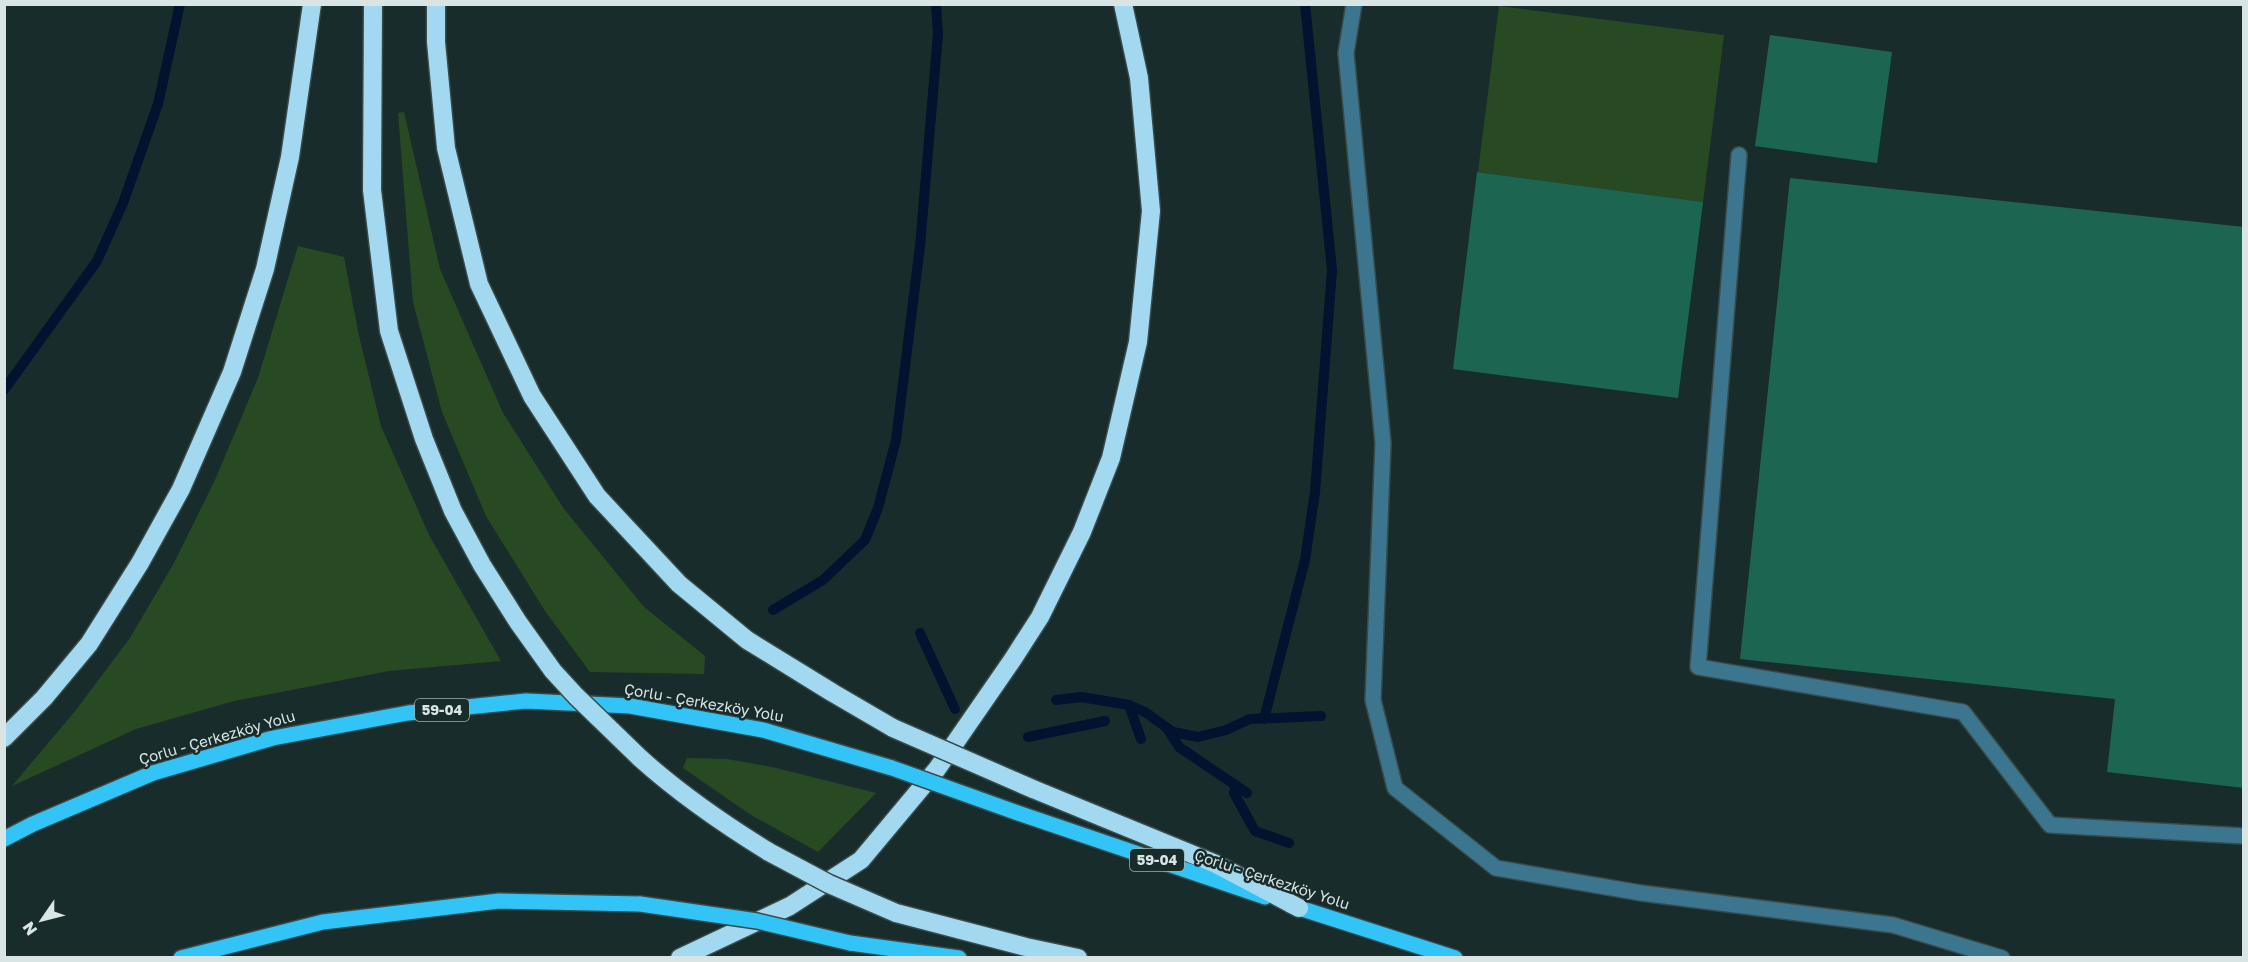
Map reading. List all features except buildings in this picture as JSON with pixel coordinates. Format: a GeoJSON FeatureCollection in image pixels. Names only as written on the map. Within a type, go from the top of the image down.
{"type":"FeatureCollection","features":[{"type":"Feature","properties":{"kind":"highway"},"geometry":{"type":"LineString","coordinates":[[4,738],[44,699],[89,644],[140,563],[181,489],[231,372],[265,269],[290,157],[312,4]]}},
{"type":"Feature","properties":{"kind":"highway"},"geometry":{"type":"LineString","coordinates":[[373,4],[372,190],[389,331],[424,439],[453,511],[488,575],[553,670],[576,696],[669,784],[709,815],[769,852],[829,884],[896,913],[1026,947],[1078,957]]}},
{"type":"Feature","properties":{"kind":"highway"},"geometry":{"type":"LineString","coordinates":[[436,4],[436,42],[446,148],[479,284],[532,396],[597,496],[679,584],[747,640],[893,728],[1033,789],[1216,864],[1299,908]]}},
{"type":"Feature","properties":{"kind":"highway"},"geometry":{"type":"LineString","coordinates":[[680,957],[790,906],[861,860],[938,769],[1013,659],[1040,617],[1082,532],[1111,458],[1138,342],[1151,211],[1139,78],[1123,4]]}},
{"type":"Feature","properties":{"kind":"main road","name":"Çorlu - Çerkezköy Yolu"},"geometry":{"type":"LineString","coordinates":[[4,839],[33,824],[153,773],[273,738],[408,713],[526,701],[641,708],[763,730],[892,768],[1299,908],[1455,957]]}},
{"type":"Feature","properties":{"kind":"main road"},"geometry":{"type":"LineString","coordinates":[[181,957],[323,922],[499,901],[640,904],[757,921],[850,943],[959,957]]}},
{"type":"Feature","properties":{"kind":"street"},"geometry":{"type":"LineString","coordinates":[[1354,4],[1346,53],[1383,443],[1373,700],[1395,788],[1496,868],[1641,893],[1893,925],[2002,957]]}},
{"type":"Feature","properties":{"kind":"street"},"geometry":{"type":"LineString","coordinates":[[1739,155],[1698,667],[1963,712],[2050,825],[2244,836]]}},
{"type":"Feature","properties":{"kind":"green space"},"geometry":{"type":"Polygon","coordinates":[[[1499,6],[1724,35],[1703,202],[1478,172],[1499,6]]]}},
{"type":"Feature","properties":{"kind":"green space"},"geometry":{"type":"Polygon","coordinates":[[[404,112],[440,269],[503,413],[564,509],[644,607],[705,656],[704,674],[590,672],[545,611],[486,516],[442,412],[413,302],[398,113],[404,112]]]}},
{"type":"Feature","properties":{"kind":"green space"},"geometry":{"type":"Polygon","coordinates":[[[298,246],[344,257],[359,336],[381,426],[429,535],[501,661],[389,671],[234,701],[136,729],[12,786],[76,710],[130,638],[174,563],[215,480],[258,378],[298,246]]]}},
{"type":"Feature","properties":{"kind":"green space"},"geometry":{"type":"Polygon","coordinates":[[[687,758],[727,759],[772,767],[876,793],[818,852],[751,815],[683,768],[687,758]]]}},
{"type":"Feature","properties":{"kind":"waterway"},"geometry":{"type":"LineString","coordinates":[[4,390],[97,261],[123,203],[158,104],[180,4]]}},
{"type":"Feature","properties":{"kind":"waterway"},"geometry":{"type":"LineString","coordinates":[[773,610],[823,580],[865,540],[878,508],[896,440],[920,246],[938,34],[936,4]]}},
{"type":"Feature","properties":{"kind":"waterway"},"geometry":{"type":"LineString","coordinates":[[1264,719],[1305,560],[1315,492],[1332,270],[1305,4]]}},
{"type":"Feature","properties":{"kind":"waterway"},"geometry":{"type":"LineString","coordinates":[[920,633],[955,709]]}},
{"type":"Feature","properties":{"kind":"waterway"},"geometry":{"type":"LineString","coordinates":[[1056,700],[1081,697],[1129,705],[1141,739]]}},
{"type":"Feature","properties":{"kind":"waterway"},"geometry":{"type":"LineString","coordinates":[[1129,705],[1145,712],[1173,732],[1198,737],[1226,730],[1250,719],[1321,716]]}},
{"type":"Feature","properties":{"kind":"waterway"},"geometry":{"type":"LineString","coordinates":[[1028,737],[1105,721]]}},
{"type":"Feature","properties":{"kind":"waterway"},"geometry":{"type":"LineString","coordinates":[[1167,728],[1179,747],[1247,793]]}},
{"type":"Feature","properties":{"kind":"waterway"},"geometry":{"type":"LineString","coordinates":[[1236,785],[1234,793],[1255,831],[1289,843]]}}]}
